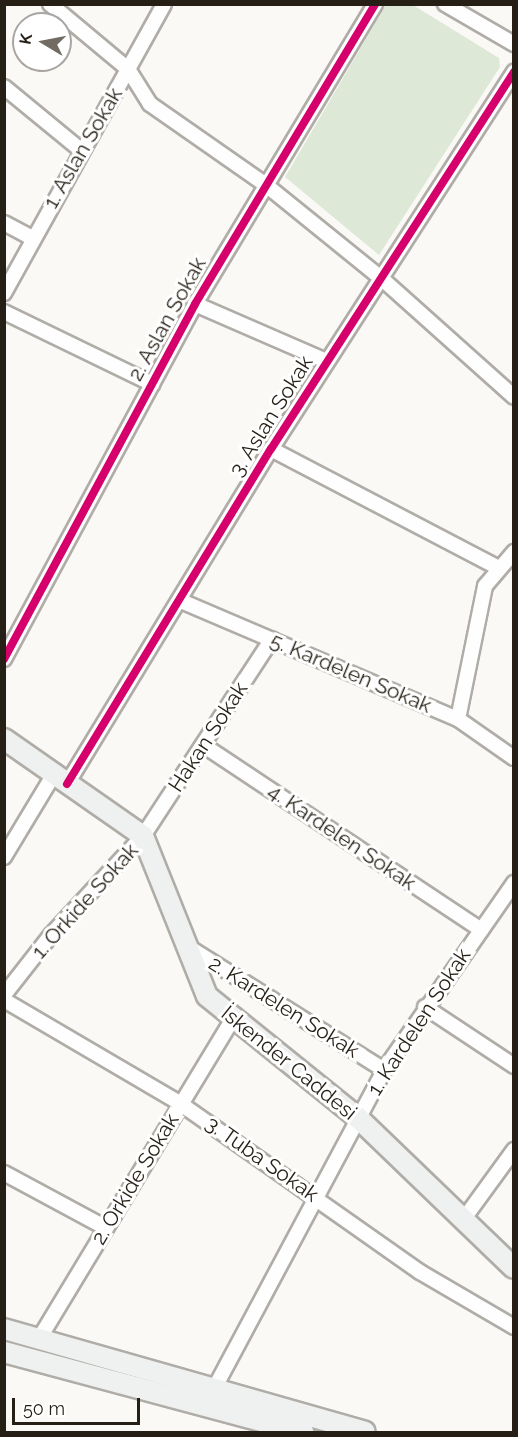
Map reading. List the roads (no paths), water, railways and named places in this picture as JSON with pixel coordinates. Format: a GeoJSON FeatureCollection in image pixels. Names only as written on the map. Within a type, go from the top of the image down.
{"type":"FeatureCollection","features":[{"type":"Feature","properties":{"kind":"street"},"geometry":{"type":"LineString","coordinates":[[50,4],[128,69],[150,104],[266,184],[381,278],[513,397]]}},
{"type":"Feature","properties":{"kind":"street","name":"1. Aslan Sokak"},"geometry":{"type":"LineString","coordinates":[[4,293],[32,238],[164,4]]}},
{"type":"Feature","properties":{"kind":"street","name":"2. Aslan Sokak"},"geometry":{"type":"LineString","coordinates":[[4,659],[195,304],[375,4]]}},
{"type":"Feature","properties":{"kind":"street"},"geometry":{"type":"LineString","coordinates":[[445,4],[513,44]]}},
{"type":"Feature","properties":{"kind":"street","name":"3. Aslan Sokak"},"geometry":{"type":"LineString","coordinates":[[4,857],[61,779],[181,602],[326,361],[513,72]]}},
{"type":"Feature","properties":{"kind":"street"},"geometry":{"type":"LineString","coordinates":[[4,87],[82,150]]}},
{"type":"Feature","properties":{"kind":"street"},"geometry":{"type":"LineString","coordinates":[[4,223],[32,238]]}},
{"type":"Feature","properties":{"kind":"street"},"geometry":{"type":"LineString","coordinates":[[195,304],[326,361]]}},
{"type":"Feature","properties":{"kind":"street"},"geometry":{"type":"LineString","coordinates":[[4,312],[152,384]]}},
{"type":"Feature","properties":{"kind":"street"},"geometry":{"type":"LineString","coordinates":[[271,449],[499,568]]}},
{"type":"Feature","properties":{"kind":"street"},"geometry":{"type":"LineString","coordinates":[[458,719],[485,586],[513,552]]}},
{"type":"Feature","properties":{"kind":"street","name":"5. Kardelen Sokak"},"geometry":{"type":"LineString","coordinates":[[181,602],[458,719],[513,758]]}},
{"type":"Feature","properties":{"kind":"street","name":"Hakan Sokak"},"geometry":{"type":"LineString","coordinates":[[143,836],[272,639]]}},
{"type":"Feature","properties":{"kind":"street","name":"İskender Caddesi"},"geometry":{"type":"LineString","coordinates":[[4,739],[143,836],[163,874],[183,944],[207,996],[232,1020],[358,1118],[513,1268]]}},
{"type":"Feature","properties":{"kind":"street","name":"4. Kardelen Sokak"},"geometry":{"type":"LineString","coordinates":[[203,744],[481,930]]}},
{"type":"Feature","properties":{"kind":"street","name":"1. Orkide Sokak"},"geometry":{"type":"LineString","coordinates":[[4,995],[51,935],[143,836]]}},
{"type":"Feature","properties":{"kind":"street","name":"1. Kardelen Sokak"},"geometry":{"type":"LineString","coordinates":[[211,1398],[314,1195],[384,1070],[425,1007],[513,883]]}},
{"type":"Feature","properties":{"kind":"street","name":"2. Kardelen Sokak"},"geometry":{"type":"LineString","coordinates":[[183,944],[384,1070]]}},
{"type":"Feature","properties":{"kind":"street","name":"3. Tuba Sokak"},"geometry":{"type":"LineString","coordinates":[[4,1000],[181,1104],[314,1195],[420,1272],[513,1327]]}},
{"type":"Feature","properties":{"kind":"street"},"geometry":{"type":"LineString","coordinates":[[425,1007],[513,1066]]}},
{"type":"Feature","properties":{"kind":"street","name":"2. Orkide Sokak"},"geometry":{"type":"LineString","coordinates":[[39,1339],[232,1020]]}},
{"type":"Feature","properties":{"kind":"street"},"geometry":{"type":"LineString","coordinates":[[463,1220],[513,1150]]}},
{"type":"Feature","properties":{"kind":"street"},"geometry":{"type":"LineString","coordinates":[[4,1173],[106,1228]]}},
{"type":"Feature","properties":{"kind":"street"},"geometry":{"type":"LineString","coordinates":[[4,1329],[211,1398],[296,1432]]}},
{"type":"Feature","properties":{"kind":"street"},"geometry":{"type":"LineString","coordinates":[[4,1352],[365,1432]]}}]}
